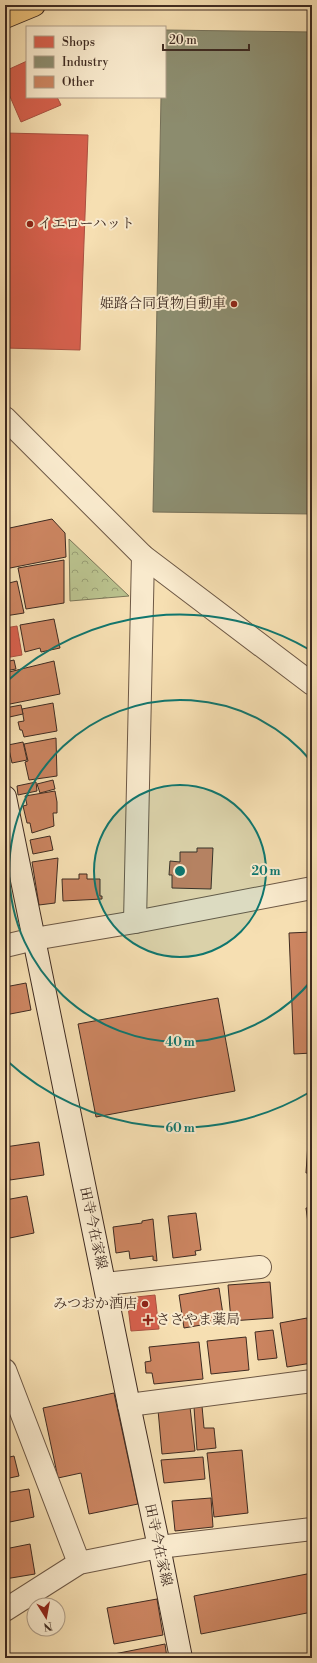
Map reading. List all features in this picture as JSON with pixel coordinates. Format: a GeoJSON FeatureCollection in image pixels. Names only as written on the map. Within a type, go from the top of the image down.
{"type":"FeatureCollection","features":[{"type":"Feature","properties":{"kind":"highway"},"geometry":{"type":"LineString","coordinates":[[5,17],[34,5]]}},
{"type":"Feature","properties":{"kind":"street"},"geometry":{"type":"LineString","coordinates":[[5,418],[143,556],[312,684]]}},
{"type":"Feature","properties":{"kind":"street"},"geometry":{"type":"LineString","coordinates":[[135,922],[143,556]]}},
{"type":"Feature","properties":{"kind":"street","name":"田寺今在家線"},"geometry":{"type":"LineString","coordinates":[[5,797],[105,1284],[128,1405],[159,1547],[181,1658]]}},
{"type":"Feature","properties":{"kind":"street"},"geometry":{"type":"LineString","coordinates":[[5,946],[34,939],[135,922],[312,888]]}},
{"type":"Feature","properties":{"kind":"street"},"geometry":{"type":"LineString","coordinates":[[105,1284],[260,1267]]}},
{"type":"Feature","properties":{"kind":"street"},"geometry":{"type":"LineString","coordinates":[[5,1370],[79,1563]]}},
{"type":"Feature","properties":{"kind":"street"},"geometry":{"type":"LineString","coordinates":[[128,1405],[312,1381]]}},
{"type":"Feature","properties":{"kind":"street"},"geometry":{"type":"LineString","coordinates":[[5,1610],[79,1563],[159,1547],[312,1529]]}},
{"type":"Feature","properties":{"kind":"green space"},"geometry":{"type":"Polygon","coordinates":[[[69,539],[129,596],[70,601],[69,539]]]}},
{"type":"Feature","properties":{"kind":"building: Shops"},"geometry":{"type":"Polygon","coordinates":[[[26,61],[26,98],[58,98],[61,105],[21,122],[5,85],[5,71],[26,61]]]}},
{"type":"Feature","properties":{"kind":"building: Shops"},"geometry":{"type":"Polygon","coordinates":[[[5,133],[88,135],[80,350],[5,348],[5,133]]]}},
{"type":"Feature","properties":{"kind":"building: Shops"},"geometry":{"type":"Polygon","coordinates":[[[17,626],[22,655],[5,658],[5,628],[17,626]]]}},
{"type":"Feature","properties":{"kind":"building: Shops"},"geometry":{"type":"Polygon","coordinates":[[[155,1295],[159,1329],[131,1331],[127,1298],[155,1295]]]}},
{"type":"Feature","properties":{"kind":"building: Industry","name":"姫路合同貨物自動車"},"geometry":{"type":"Polygon","coordinates":[[[166,30],[312,32],[312,514],[153,512],[161,98],[166,98],[166,30]]]}},
{"type":"Feature","properties":{"kind":"building: Other"},"geometry":{"type":"Polygon","coordinates":[[[52,519],[65,533],[66,557],[5,569],[5,529],[52,519]]]}},
{"type":"Feature","properties":{"kind":"building: Other"},"geometry":{"type":"Polygon","coordinates":[[[64,560],[64,603],[26,609],[18,568],[64,560]]]}},
{"type":"Feature","properties":{"kind":"building: Other"},"geometry":{"type":"Polygon","coordinates":[[[17,581],[24,613],[5,616],[5,584],[17,581]]]}},
{"type":"Feature","properties":{"kind":"building: Other"},"geometry":{"type":"Polygon","coordinates":[[[54,619],[60,648],[41,652],[40,648],[25,652],[20,625],[54,619]]]}},
{"type":"Feature","properties":{"kind":"building: Other"},"geometry":{"type":"Polygon","coordinates":[[[14,660],[16,669],[5,671],[5,662],[14,660]]]}},
{"type":"Feature","properties":{"kind":"building: Other"},"geometry":{"type":"Polygon","coordinates":[[[54,661],[60,694],[5,705],[5,673],[54,661]]]}},
{"type":"Feature","properties":{"kind":"building: Other"},"geometry":{"type":"Polygon","coordinates":[[[53,703],[57,731],[24,737],[18,722],[24,721],[22,709],[53,703]]]}},
{"type":"Feature","properties":{"kind":"building: Other"},"geometry":{"type":"Polygon","coordinates":[[[21,705],[23,714],[5,718],[5,708],[21,705]]]}},
{"type":"Feature","properties":{"kind":"building: Other"},"geometry":{"type":"Polygon","coordinates":[[[56,738],[57,776],[29,780],[25,762],[28,761],[24,744],[56,738]]]}},
{"type":"Feature","properties":{"kind":"building: Other"},"geometry":{"type":"Polygon","coordinates":[[[23,742],[27,760],[12,763],[8,745],[23,742]]]}},
{"type":"Feature","properties":{"kind":"building: Other"},"geometry":{"type":"Polygon","coordinates":[[[53,780],[55,789],[40,793],[37,784],[53,780]]]}},
{"type":"Feature","properties":{"kind":"building: Other"},"geometry":{"type":"Polygon","coordinates":[[[36,782],[37,791],[18,795],[17,786],[36,782]]]}},
{"type":"Feature","properties":{"kind":"building: Other"},"geometry":{"type":"Polygon","coordinates":[[[55,791],[57,813],[53,813],[54,826],[32,833],[30,823],[27,823],[23,806],[27,805],[25,796],[55,791]]]}},
{"type":"Feature","properties":{"kind":"building: Other"},"geometry":{"type":"Polygon","coordinates":[[[50,836],[53,850],[33,854],[30,840],[50,836]]]}},
{"type":"Feature","properties":{"kind":"building: Other"},"geometry":{"type":"Polygon","coordinates":[[[197,848],[213,848],[211,889],[172,888],[172,875],[169,875],[170,861],[180,862],[180,852],[197,852],[197,848]]]}},
{"type":"Feature","properties":{"kind":"building: Other"},"geometry":{"type":"Polygon","coordinates":[[[58,858],[55,903],[39,905],[32,862],[58,858]]]}},
{"type":"Feature","properties":{"kind":"building: Other"},"geometry":{"type":"Polygon","coordinates":[[[79,874],[87,874],[87,879],[100,879],[100,896],[102,896],[102,899],[63,901],[62,879],[79,879],[79,874]]]}},
{"type":"Feature","properties":{"kind":"building: Other"},"geometry":{"type":"Polygon","coordinates":[[[312,932],[312,1053],[294,1054],[289,933],[312,932]]]}},
{"type":"Feature","properties":{"kind":"building: Other"},"geometry":{"type":"Polygon","coordinates":[[[26,983],[31,1010],[5,1015],[5,987],[26,983]]]}},
{"type":"Feature","properties":{"kind":"building: Other"},"geometry":{"type":"Polygon","coordinates":[[[218,998],[235,1091],[96,1117],[78,1024],[218,998]]]}},
{"type":"Feature","properties":{"kind":"building: Other"},"geometry":{"type":"Polygon","coordinates":[[[311,1099],[312,1173],[306,1173],[311,1099]]]}},
{"type":"Feature","properties":{"kind":"building: Other"},"geometry":{"type":"Polygon","coordinates":[[[39,1142],[44,1175],[10,1180],[5,1147],[39,1142]]]}},
{"type":"Feature","properties":{"kind":"building: Other"},"geometry":{"type":"Polygon","coordinates":[[[27,1196],[34,1233],[5,1239],[5,1200],[27,1196]]]}},
{"type":"Feature","properties":{"kind":"building: Other"},"geometry":{"type":"Polygon","coordinates":[[[312,1207],[312,1245],[311,1245],[306,1208],[312,1207]]]}},
{"type":"Feature","properties":{"kind":"building: Other"},"geometry":{"type":"Polygon","coordinates":[[[196,1213],[201,1250],[195,1251],[196,1255],[173,1258],[168,1216],[196,1213]]]}},
{"type":"Feature","properties":{"kind":"building: Other"},"geometry":{"type":"Polygon","coordinates":[[[153,1219],[157,1261],[153,1260],[153,1256],[130,1259],[129,1251],[116,1253],[113,1227],[142,1223],[142,1221],[153,1219]]]}},
{"type":"Feature","properties":{"kind":"building: Other"},"geometry":{"type":"Polygon","coordinates":[[[270,1282],[273,1318],[231,1321],[228,1285],[270,1282]]]}},
{"type":"Feature","properties":{"kind":"building: Other"},"geometry":{"type":"Polygon","coordinates":[[[219,1288],[224,1321],[184,1328],[179,1295],[219,1288]]]}},
{"type":"Feature","properties":{"kind":"building: Other"},"geometry":{"type":"Polygon","coordinates":[[[307,1318],[312,1347],[312,1363],[287,1367],[280,1323],[307,1318]]]}},
{"type":"Feature","properties":{"kind":"building: Other"},"geometry":{"type":"Polygon","coordinates":[[[273,1330],[277,1358],[258,1360],[255,1332],[273,1330]]]}},
{"type":"Feature","properties":{"kind":"building: Other"},"geometry":{"type":"Polygon","coordinates":[[[246,1337],[249,1370],[211,1374],[207,1341],[246,1337]]]}},
{"type":"Feature","properties":{"kind":"building: Other"},"geometry":{"type":"Polygon","coordinates":[[[199,1342],[203,1379],[154,1384],[152,1373],[146,1373],[145,1362],[151,1361],[149,1347],[199,1342]]]}},
{"type":"Feature","properties":{"kind":"building: Other"},"geometry":{"type":"Polygon","coordinates":[[[114,1393],[138,1504],[89,1514],[81,1473],[58,1478],[43,1408],[114,1393]]]}},
{"type":"Feature","properties":{"kind":"building: Other"},"geometry":{"type":"Polygon","coordinates":[[[202,1406],[204,1428],[214,1428],[216,1448],[197,1450],[194,1407],[202,1406]]]}},
{"type":"Feature","properties":{"kind":"building: Other"},"geometry":{"type":"Polygon","coordinates":[[[190,1407],[195,1451],[162,1454],[158,1410],[190,1407]]]}},
{"type":"Feature","properties":{"kind":"building: Other"},"geometry":{"type":"Polygon","coordinates":[[[242,1450],[248,1513],[214,1517],[207,1453],[242,1450]]]}},
{"type":"Feature","properties":{"kind":"building: Other"},"geometry":{"type":"Polygon","coordinates":[[[14,1456],[19,1476],[5,1479],[5,1458],[14,1456]]]}},
{"type":"Feature","properties":{"kind":"building: Other"},"geometry":{"type":"Polygon","coordinates":[[[203,1457],[205,1479],[164,1483],[161,1460],[203,1457]]]}},
{"type":"Feature","properties":{"kind":"building: Other"},"geometry":{"type":"Polygon","coordinates":[[[29,1489],[34,1517],[5,1523],[5,1493],[29,1489]]]}},
{"type":"Feature","properties":{"kind":"building: Other"},"geometry":{"type":"Polygon","coordinates":[[[211,1498],[213,1527],[175,1531],[172,1501],[211,1498]]]}},
{"type":"Feature","properties":{"kind":"building: Other"},"geometry":{"type":"Polygon","coordinates":[[[30,1544],[35,1574],[5,1579],[5,1549],[30,1544]]]}},
{"type":"Feature","properties":{"kind":"building: Other"},"geometry":{"type":"Polygon","coordinates":[[[312,1573],[312,1612],[201,1634],[194,1596],[312,1573]]]}},
{"type":"Feature","properties":{"kind":"building: Other"},"geometry":{"type":"Polygon","coordinates":[[[157,1599],[163,1635],[114,1644],[107,1608],[157,1599]]]}},
{"type":"Feature","properties":{"kind":"building: Other"},"geometry":{"type":"Polygon","coordinates":[[[165,1644],[167,1658],[115,1658],[114,1654],[165,1644]]]}},
{"type":"Feature","properties":{"kind":"place","name":"イエローハット"},"geometry":{"type":"Point","coordinates":[30,224]}},
{"type":"Feature","properties":{"kind":"place","name":"姫路合同貨物自動車"},"geometry":{"type":"Point","coordinates":[234,304]}},
{"type":"Feature","properties":{"kind":"place","name":"みつおか酒店"},"geometry":{"type":"Point","coordinates":[145,1304]}},
{"type":"Feature","properties":{"kind":"place","name":"ささやま薬局"},"geometry":{"type":"Point","coordinates":[148,1320]}}]}
